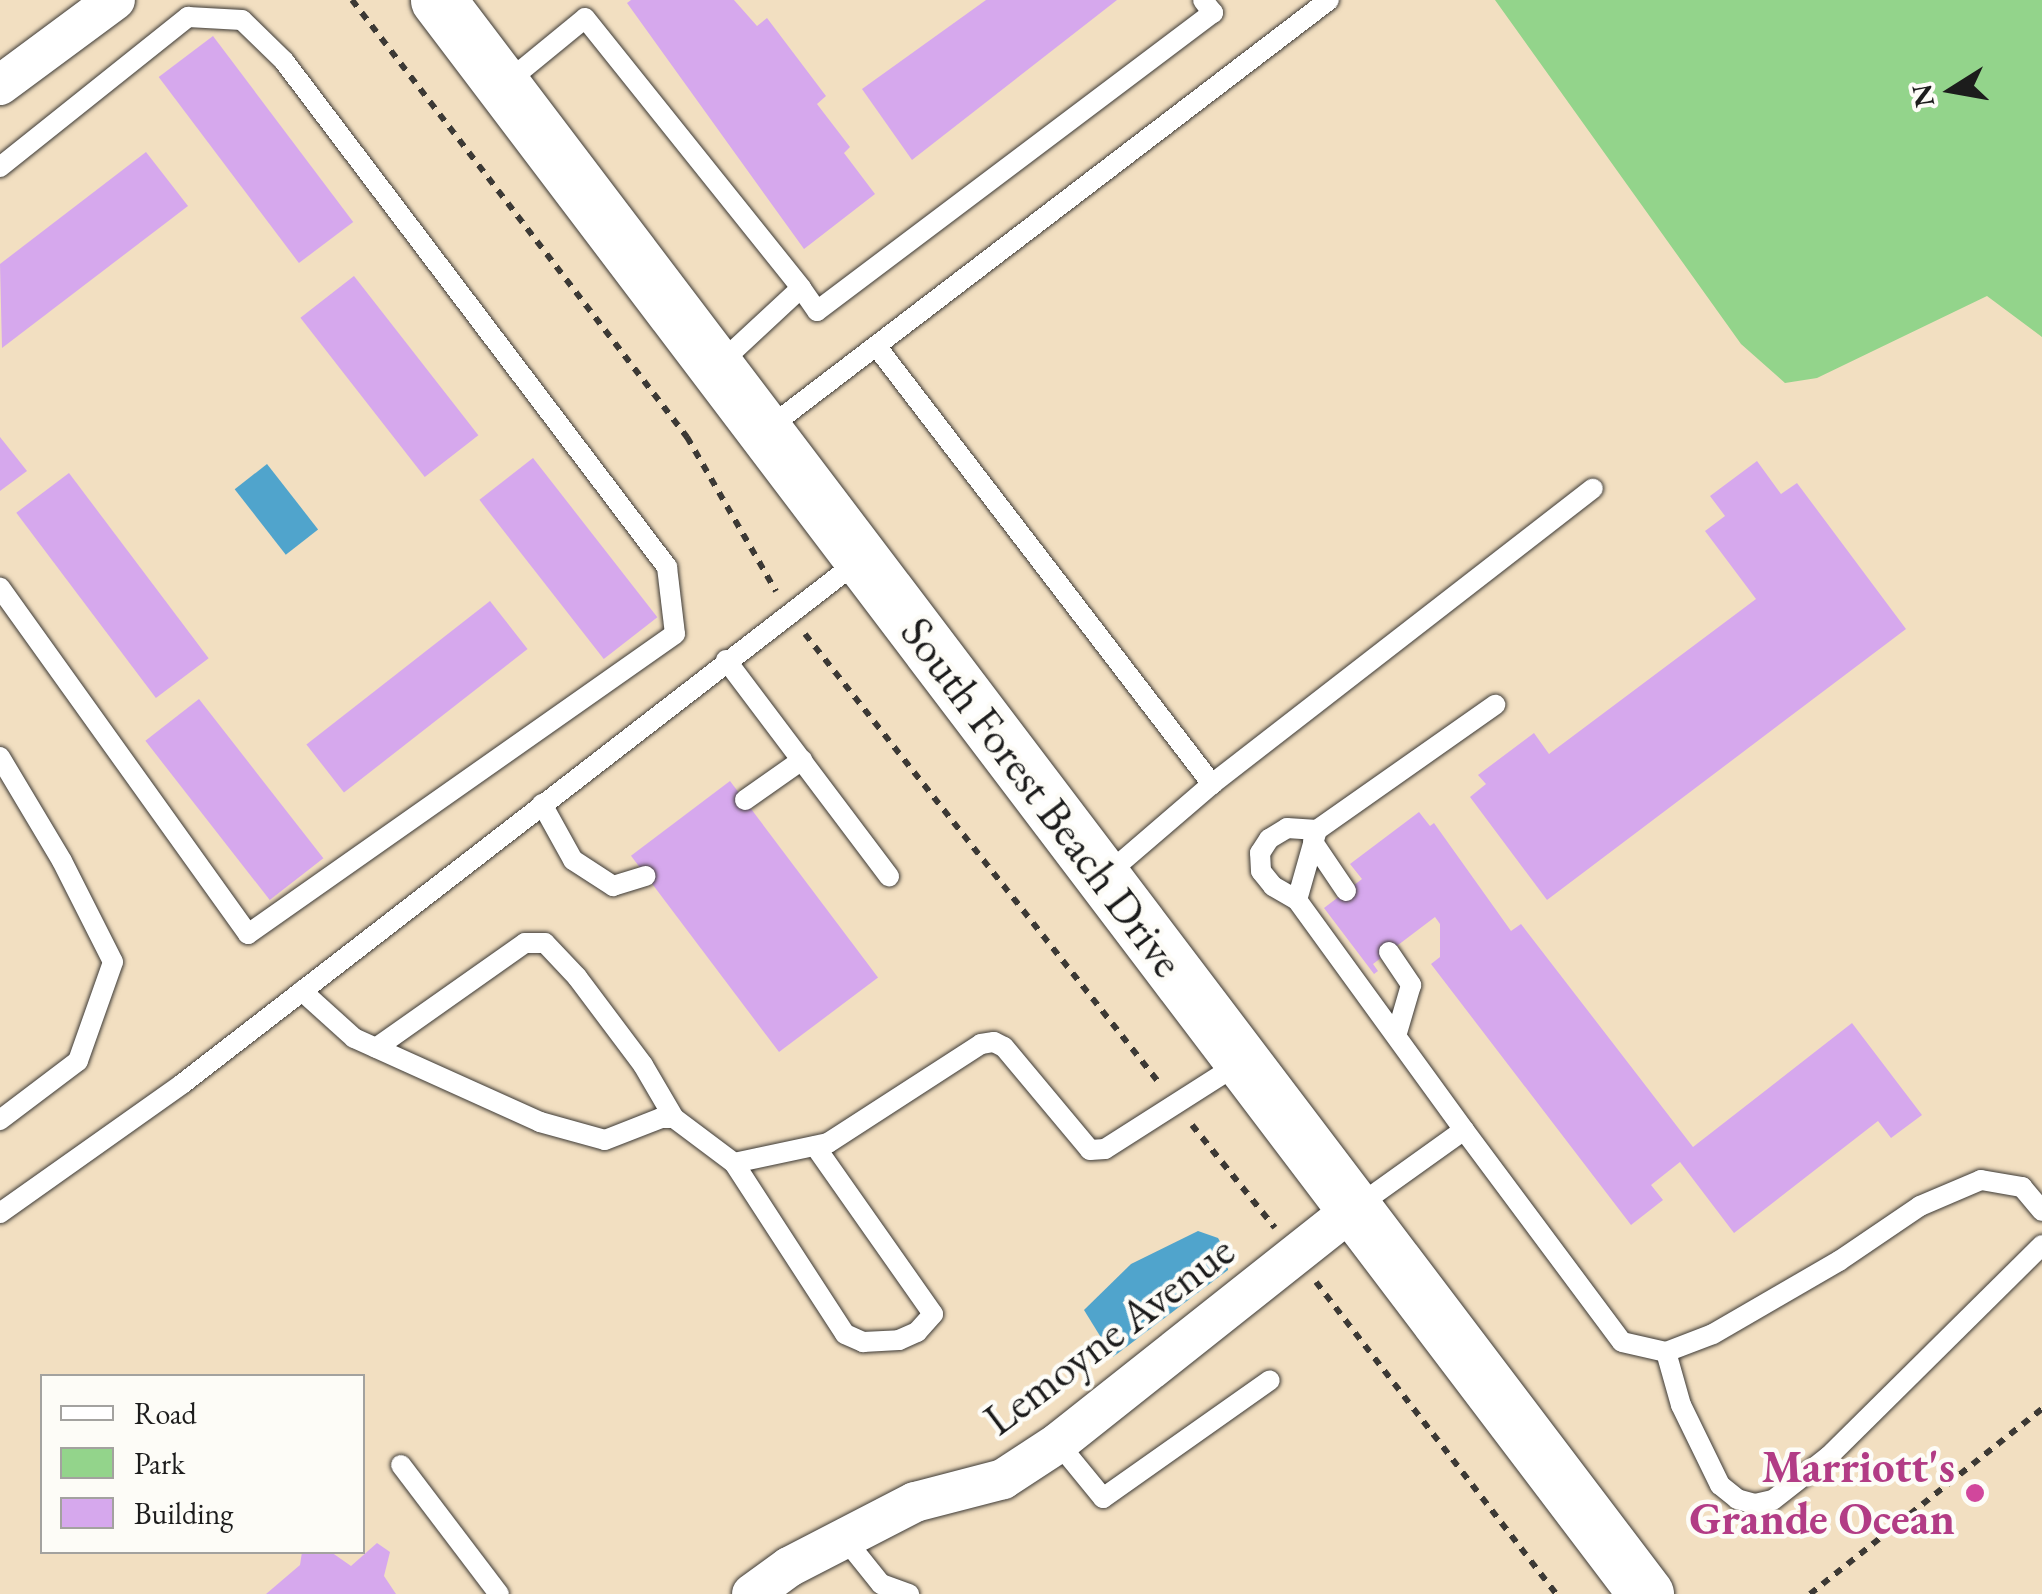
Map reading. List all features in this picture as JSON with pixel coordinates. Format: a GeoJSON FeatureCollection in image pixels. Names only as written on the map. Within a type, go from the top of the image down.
{"type":"FeatureCollection","features":[{"type":"Feature","properties":{"kind":"street"},"geometry":{"type":"LineString","coordinates":[[0,85],[115,0]]}},
{"type":"Feature","properties":{"kind":"street","name":"South Forest Beach Drive"},"geometry":{"type":"LineString","coordinates":[[438,0],[1646,1594]]}},
{"type":"Feature","properties":{"kind":"street","name":"Lemoyne Avenue"},"geometry":{"type":"LineString","coordinates":[[752,1594],[789,1567],[914,1502],[1003,1479],[1058,1443],[1354,1209]]}},
{"type":"Feature","properties":{"kind":"lane"},"geometry":{"type":"LineString","coordinates":[[572,0],[817,311],[1213,12],[1204,0]]}},
{"type":"Feature","properties":{"kind":"lane"},"geometry":{"type":"LineString","coordinates":[[766,431],[1329,0]]}},
{"type":"Feature","properties":{"kind":"lane"},"geometry":{"type":"LineString","coordinates":[[0,167],[188,17],[242,20],[284,61],[667,567],[675,634],[248,934],[0,588]]}},
{"type":"Feature","properties":{"kind":"lane"},"geometry":{"type":"LineString","coordinates":[[502,86],[586,18]]}},
{"type":"Feature","properties":{"kind":"lane"},"geometry":{"type":"LineString","coordinates":[[716,366],[801,288]]}},
{"type":"Feature","properties":{"kind":"lane"},"geometry":{"type":"LineString","coordinates":[[877,347],[1212,784]]}},
{"type":"Feature","properties":{"kind":"lane"},"geometry":{"type":"LineString","coordinates":[[1104,877],[1212,784],[1593,488]]}},
{"type":"Feature","properties":{"kind":"lane"},"geometry":{"type":"LineString","coordinates":[[0,1213],[182,1084],[788,611],[862,558]]}},
{"type":"Feature","properties":{"kind":"lane"},"geometry":{"type":"LineString","coordinates":[[726,660],[888,876]]}},
{"type":"Feature","properties":{"kind":"lane"},"geometry":{"type":"LineString","coordinates":[[1297,900],[1315,836],[1495,705]]}},
{"type":"Feature","properties":{"kind":"lane"},"geometry":{"type":"LineString","coordinates":[[0,757],[62,861],[113,962],[78,1061],[0,1120]]}},
{"type":"Feature","properties":{"kind":"lane"},"geometry":{"type":"LineString","coordinates":[[745,800],[802,760]]}},
{"type":"Feature","properties":{"kind":"lane"},"geometry":{"type":"LineString","coordinates":[[542,804],[573,860],[613,886],[646,876]]}},
{"type":"Feature","properties":{"kind":"lane"},"geometry":{"type":"LineString","coordinates":[[1346,891],[1315,836],[1287,828],[1269,838],[1260,853],[1262,870],[1273,886],[1297,900],[1622,1342],[1666,1352],[1713,1334],[1838,1261],[1920,1206],[1981,1180],[2022,1186],[2042,1212]]}},
{"type":"Feature","properties":{"kind":"lane"},"geometry":{"type":"LineString","coordinates":[[376,1048],[524,943],[545,943],[577,977],[643,1066],[674,1118],[734,1163],[845,1334],[863,1342],[899,1340],[917,1332],[933,1314],[815,1146]]}},
{"type":"Feature","properties":{"kind":"lane"},"geometry":{"type":"LineString","coordinates":[[1389,952],[1411,984],[1397,1033]]}},
{"type":"Feature","properties":{"kind":"lane"},"geometry":{"type":"LineString","coordinates":[[302,991],[354,1038],[540,1122],[606,1140],[661,1118],[674,1118]]}},
{"type":"Feature","properties":{"kind":"lane"},"geometry":{"type":"LineString","coordinates":[[734,1163],[828,1144],[982,1044],[994,1042],[1004,1047],[1090,1150],[1105,1149],[1242,1062]]}},
{"type":"Feature","properties":{"kind":"lane"},"geometry":{"type":"LineString","coordinates":[[1354,1209],[1464,1130]]}},
{"type":"Feature","properties":{"kind":"lane"},"geometry":{"type":"LineString","coordinates":[[1666,1352],[1681,1405],[1720,1485],[1737,1499],[1756,1504],[1774,1500],[1829,1456],[2042,1245]]}},
{"type":"Feature","properties":{"kind":"lane"},"geometry":{"type":"LineString","coordinates":[[1058,1443],[1103,1498],[1270,1380]]}},
{"type":"Feature","properties":{"kind":"lane"},"geometry":{"type":"LineString","coordinates":[[401,1466],[498,1594]]}},
{"type":"Feature","properties":{"kind":"lane"},"geometry":{"type":"LineString","coordinates":[[844,1538],[881,1584],[900,1593]]}},
{"type":"Feature","properties":{"kind":"path"},"geometry":{"type":"LineString","coordinates":[[352,0],[687,437],[788,611],[1296,1255],[1556,1594]]}},
{"type":"Feature","properties":{"kind":"path"},"geometry":{"type":"LineString","coordinates":[[1810,1594],[2042,1409]]}},
{"type":"Feature","properties":{"kind":"green space"},"geometry":{"type":"Polygon","coordinates":[[[1495,0],[2042,0],[2042,337],[1987,296],[1817,378],[1785,383],[1741,344],[1495,0]]]}},
{"type":"Feature","properties":{"kind":"water"},"geometry":{"type":"Polygon","coordinates":[[[267,464],[318,529],[286,555],[235,489],[267,464]]]}},
{"type":"Feature","properties":{"kind":"water"},"geometry":{"type":"Polygon","coordinates":[[[1198,1231],[1218,1238],[1228,1256],[1228,1270],[1113,1357],[1084,1310],[1131,1264],[1198,1231]]]}},
{"type":"Feature","properties":{"kind":"building"},"geometry":{"type":"Polygon","coordinates":[[[734,0],[757,26],[767,18],[826,96],[817,104],[850,147],[844,153],[875,194],[804,249],[627,3],[734,0]]]}},
{"type":"Feature","properties":{"kind":"building"},"geometry":{"type":"Polygon","coordinates":[[[986,0],[1117,0],[912,160],[862,89],[986,0]]]}},
{"type":"Feature","properties":{"kind":"building"},"geometry":{"type":"Polygon","coordinates":[[[213,36],[353,222],[299,263],[159,77],[213,36]]]}},
{"type":"Feature","properties":{"kind":"building"},"geometry":{"type":"Polygon","coordinates":[[[146,152],[188,206],[2,348],[0,264],[146,152]]]}},
{"type":"Feature","properties":{"kind":"building"},"geometry":{"type":"Polygon","coordinates":[[[354,276],[478,435],[425,477],[300,318],[354,276]]]}},
{"type":"Feature","properties":{"kind":"building"},"geometry":{"type":"Polygon","coordinates":[[[0,437],[27,471],[0,491],[0,437]]]}},
{"type":"Feature","properties":{"kind":"building"},"geometry":{"type":"Polygon","coordinates":[[[533,458],[657,617],[604,659],[479,500],[533,458]]]}},
{"type":"Feature","properties":{"kind":"building"},"geometry":{"type":"Polygon","coordinates":[[[1757,461],[1781,494],[1797,483],[1906,629],[1547,900],[1470,797],[1486,784],[1478,775],[1534,733],[1549,754],[1756,599],[1705,531],[1725,516],[1710,496],[1757,461]]]}},
{"type":"Feature","properties":{"kind":"building"},"geometry":{"type":"Polygon","coordinates":[[[69,473],[209,658],[156,698],[16,513],[69,473]]]}},
{"type":"Feature","properties":{"kind":"building"},"geometry":{"type":"Polygon","coordinates":[[[490,601],[528,649],[344,793],[306,744],[490,601]]]}},
{"type":"Feature","properties":{"kind":"building"},"geometry":{"type":"Polygon","coordinates":[[[199,699],[323,858],[270,900],[145,741],[199,699]]]}},
{"type":"Feature","properties":{"kind":"building"},"geometry":{"type":"Polygon","coordinates":[[[730,781],[878,977],[779,1052],[631,856],[730,781]]]}},
{"type":"Feature","properties":{"kind":"building"},"geometry":{"type":"Polygon","coordinates":[[[1419,812],[1430,826],[1434,823],[1511,931],[1521,924],[1693,1147],[1852,1023],[1922,1115],[1891,1138],[1878,1121],[1734,1233],[1680,1162],[1651,1185],[1663,1200],[1631,1225],[1431,964],[1440,957],[1440,924],[1435,917],[1373,964],[1378,971],[1374,974],[1324,908],[1362,879],[1350,864],[1419,812]]]}},
{"type":"Feature","properties":{"kind":"building"},"geometry":{"type":"Polygon","coordinates":[[[377,1543],[390,1552],[384,1576],[396,1594],[266,1594],[300,1565],[302,1554],[334,1554],[351,1566],[377,1543]]]}},
{"type":"Feature","properties":{"kind":"place","name":"Marriott's Grande Ocean"},"geometry":{"type":"Point","coordinates":[1975,1493]}}]}
